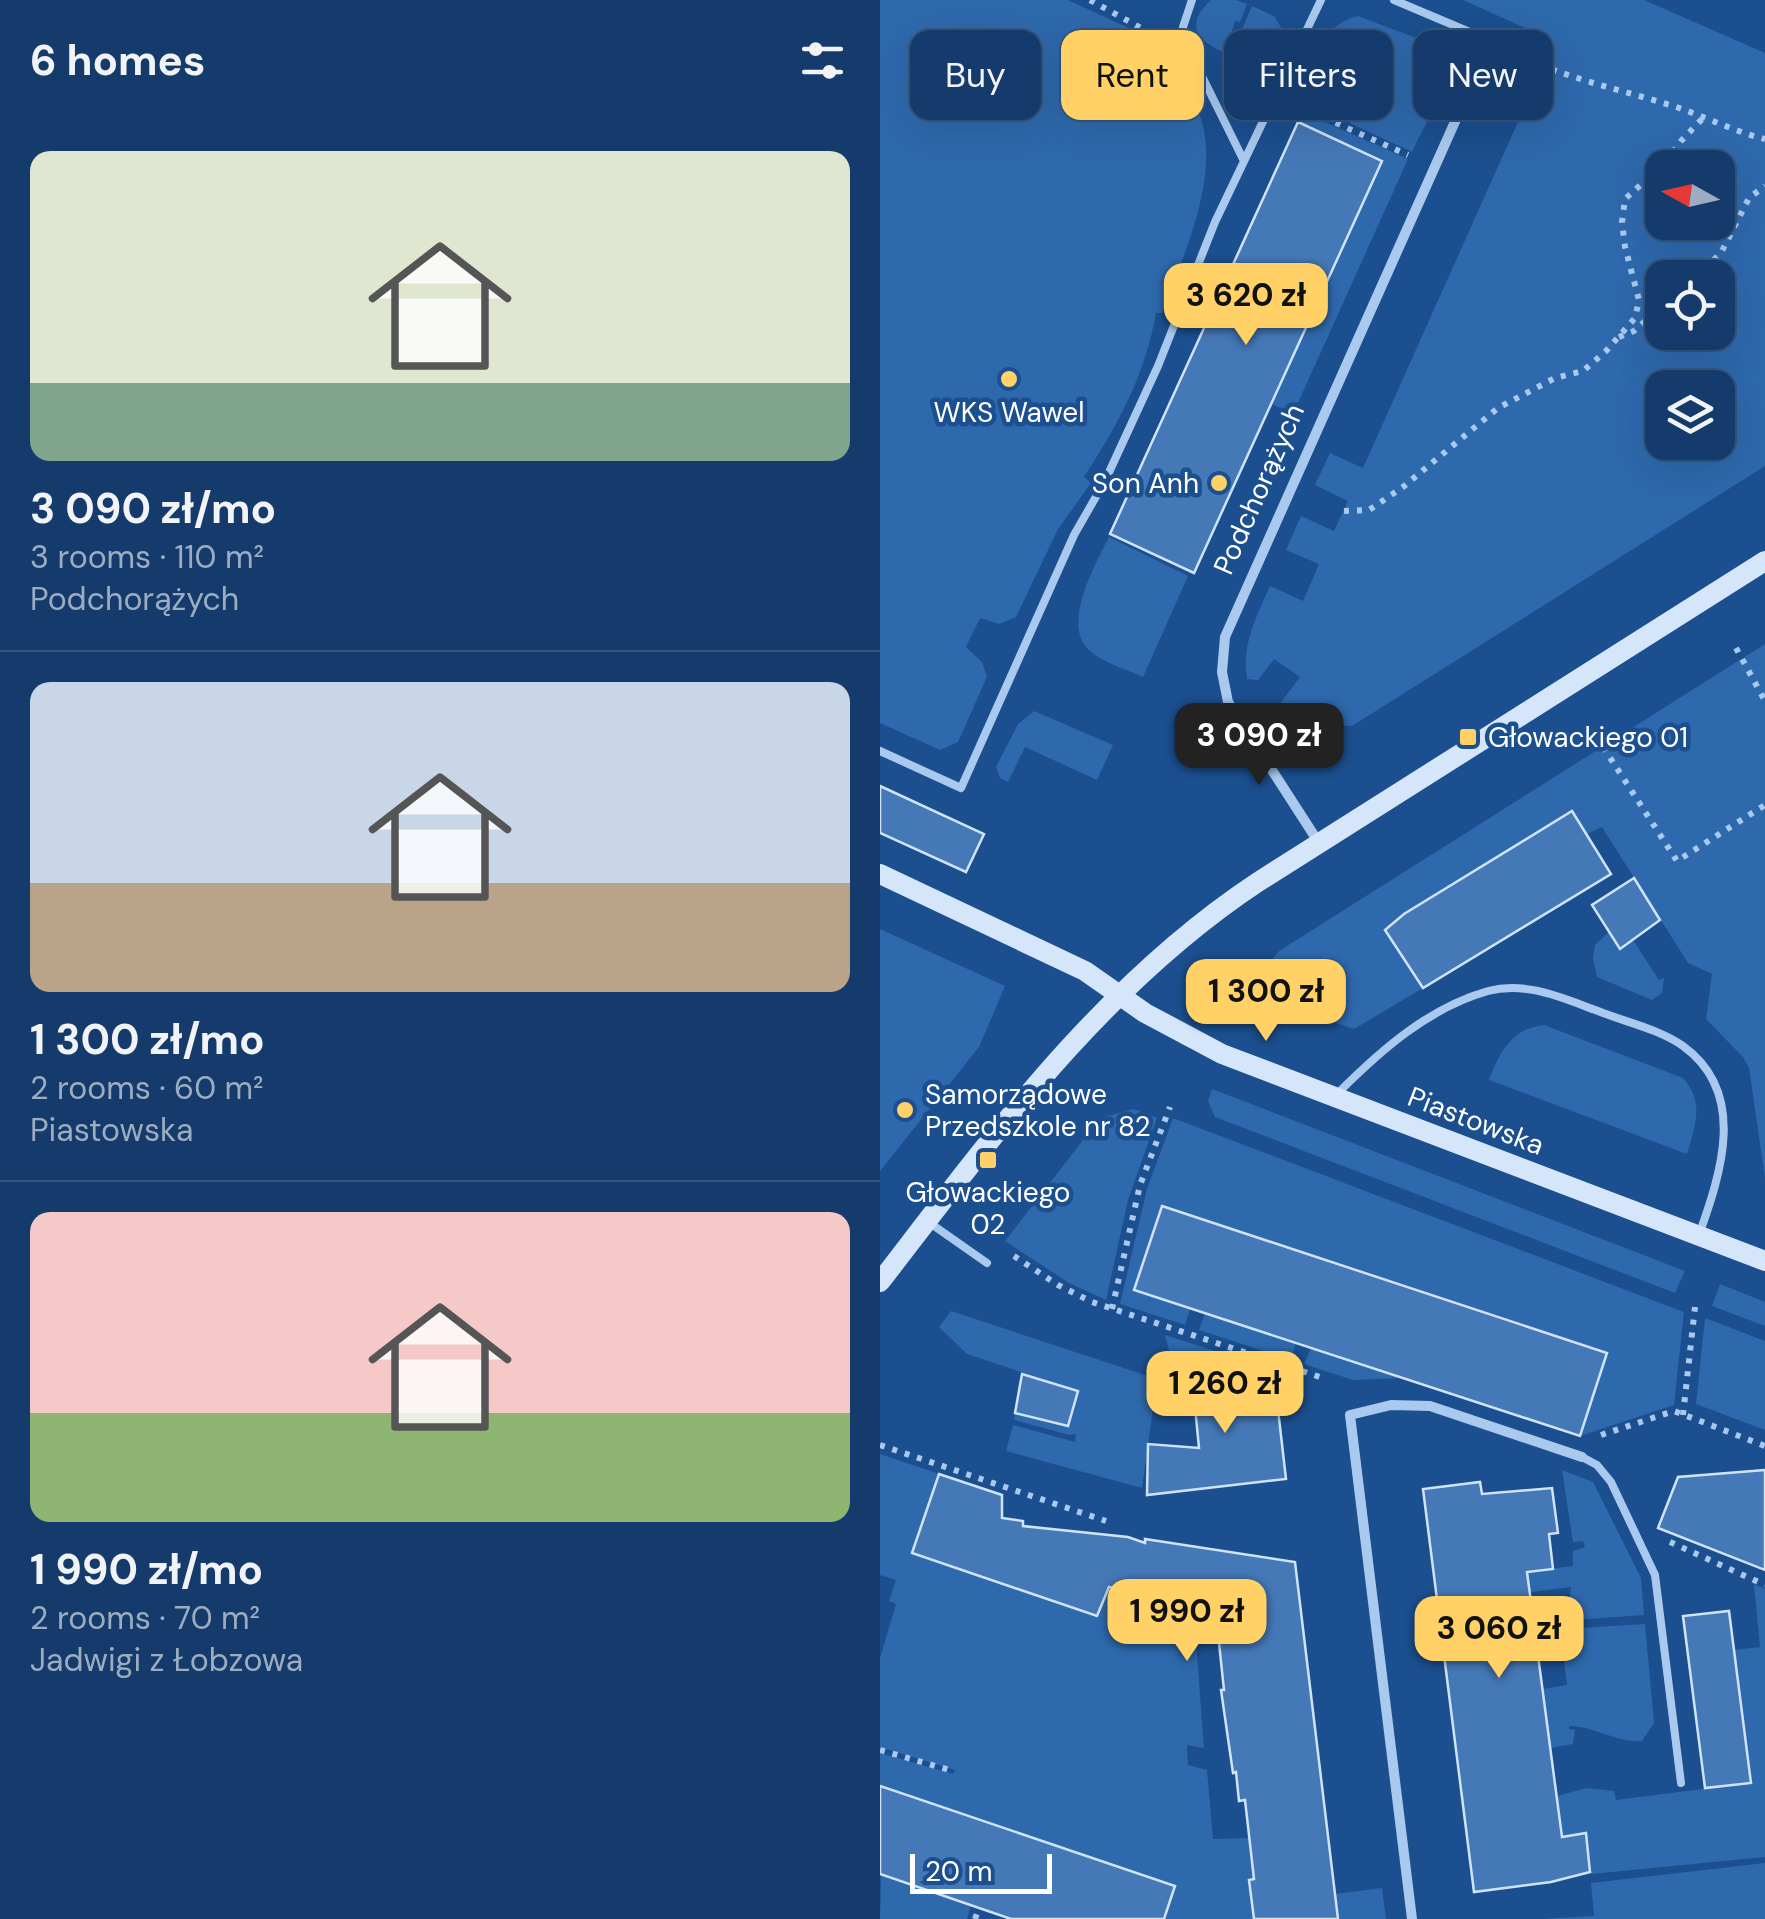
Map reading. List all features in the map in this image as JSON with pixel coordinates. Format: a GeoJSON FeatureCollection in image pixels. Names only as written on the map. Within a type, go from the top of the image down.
{"type":"FeatureCollection","features":[{"type":"Feature","properties":{"kind":"street","name":"Podchorążych"},"geometry":{"type":"LineString","coordinates":[[1318,843],[1232,712],[1224,691],[1223,650],[1232,617],[1455,120]]}},
{"type":"Feature","properties":{"kind":"street"},"geometry":{"type":"LineString","coordinates":[[880,1282],[1038,1080],[1118,995],[1234,898],[1765,561]]}},
{"type":"Feature","properties":{"kind":"street","name":"Piastowska"},"geometry":{"type":"LineString","coordinates":[[880,874],[1085,971],[1178,1032],[1222,1054],[1765,1262]]}},
{"type":"Feature","properties":{"kind":"street"},"geometry":{"type":"LineString","coordinates":[[1412,1919],[1350,1415],[1391,1405],[1417,1404],[1582,1457]]}},
{"type":"Feature","properties":{"kind":"lane"},"geometry":{"type":"LineString","coordinates":[[1192,0],[1183,27],[1184,40],[1243,159]]}},
{"type":"Feature","properties":{"kind":"lane"},"geometry":{"type":"LineString","coordinates":[[880,751],[961,788],[1074,534],[1105,481],[1158,366],[1243,159],[1278,96],[1320,0]]}},
{"type":"Feature","properties":{"kind":"lane"},"geometry":{"type":"LineString","coordinates":[[1394,0],[1465,30]]}},
{"type":"Feature","properties":{"kind":"lane"},"geometry":{"type":"LineString","coordinates":[[1335,1097],[1390,1043],[1440,1011],[1498,990],[1530,988],[1548,992],[1662,1036],[1695,1056],[1707,1070],[1719,1097],[1723,1122],[1720,1174],[1698,1236]]}},
{"type":"Feature","properties":{"kind":"lane"},"geometry":{"type":"LineString","coordinates":[[927,1221],[987,1263]]}},
{"type":"Feature","properties":{"kind":"lane"},"geometry":{"type":"LineString","coordinates":[[1582,1457],[1606,1474],[1656,1584],[1681,1783]]}},
{"type":"Feature","properties":{"kind":"path"},"geometry":{"type":"LineString","coordinates":[[1553,70],[1765,139]]}},
{"type":"Feature","properties":{"kind":"path"},"geometry":{"type":"LineString","coordinates":[[1344,511],[1368,510],[1403,487],[1498,408],[1556,378],[1583,371],[1618,338],[1635,318],[1639,300],[1625,247],[1624,198],[1666,162],[1703,118]]}},
{"type":"Feature","properties":{"kind":"path"},"geometry":{"type":"LineString","coordinates":[[1714,260],[1749,198],[1765,186]]}},
{"type":"Feature","properties":{"kind":"path"},"geometry":{"type":"LineString","coordinates":[[1618,338],[1645,321]]}},
{"type":"Feature","properties":{"kind":"path"},"geometry":{"type":"LineString","coordinates":[[1736,648],[1765,701]]}},
{"type":"Feature","properties":{"kind":"path"},"geometry":{"type":"LineString","coordinates":[[1596,736],[1677,861],[1765,805]]}},
{"type":"Feature","properties":{"kind":"path"},"geometry":{"type":"LineString","coordinates":[[1112,1309],[1140,1185],[1170,1107]]}},
{"type":"Feature","properties":{"kind":"path"},"geometry":{"type":"LineString","coordinates":[[1010,1253],[1068,1291],[1112,1309],[1326,1380]]}},
{"type":"Feature","properties":{"kind":"path"},"geometry":{"type":"LineString","coordinates":[[1684,1415],[1695,1307]]}},
{"type":"Feature","properties":{"kind":"path"},"geometry":{"type":"LineString","coordinates":[[1582,1441],[1674,1411],[1765,1446]]}},
{"type":"Feature","properties":{"kind":"path"},"geometry":{"type":"LineString","coordinates":[[880,1445],[1106,1520]]}},
{"type":"Feature","properties":{"kind":"path"},"geometry":{"type":"LineString","coordinates":[[1632,1524],[1765,1585]]}},
{"type":"Feature","properties":{"kind":"path"},"geometry":{"type":"LineString","coordinates":[[880,1750],[954,1771]]}},
{"type":"Feature","properties":{"kind":"path"},"geometry":{"type":"LineString","coordinates":[[976,1919],[979,1908]]}},
{"type":"Feature","properties":{"kind":"shaded area","name":"WKS Wawel"},"geometry":{"type":"Polygon","coordinates":[[[880,0],[1068,0],[1133,30],[1061,30],[1061,120],[1201,120],[1205,173],[1195,221],[1162,313],[1156,313],[1129,399],[1084,477],[1091,483],[1058,529],[1016,617],[999,624],[980,618],[966,647],[982,662],[987,677],[958,742],[940,750],[880,723],[880,0]]]}},
{"type":"Feature","properties":{"kind":"shaded area"},"geometry":{"type":"Polygon","coordinates":[[[1211,0],[1247,4],[1240,22],[1235,21],[1232,30],[1224,30],[1224,52],[1204,40],[1204,30],[1197,30],[1202,9],[1211,0]]]}},
{"type":"Feature","properties":{"kind":"shaded area"},"geometry":{"type":"Polygon","coordinates":[[[1463,0],[1644,0],[1765,53],[1765,466],[1352,726],[1306,725],[1279,705],[1300,677],[1274,659],[1258,680],[1247,679],[1246,654],[1251,631],[1270,586],[1303,601],[1319,564],[1286,550],[1301,516],[1334,531],[1348,501],[1315,485],[1330,453],[1363,468],[1519,120],[1553,120],[1553,30],[1524,30],[1463,0]]]}},
{"type":"Feature","properties":{"kind":"shaded area"},"geometry":{"type":"Polygon","coordinates":[[[1252,6],[1274,16],[1283,30],[1242,30],[1252,6]]]}},
{"type":"Feature","properties":{"kind":"shaded area"},"geometry":{"type":"Polygon","coordinates":[[[1358,16],[1413,37],[1413,120],[1428,120],[1412,152],[1343,120],[1393,120],[1393,30],[1332,30],[1358,16]]]}},
{"type":"Feature","properties":{"kind":"shaded area"},"geometry":{"type":"Polygon","coordinates":[[[1320,120],[1408,159],[1293,414],[1272,404],[1381,162],[1298,122],[1320,120]]]}},
{"type":"Feature","properties":{"kind":"shaded area"},"geometry":{"type":"Polygon","coordinates":[[[1109,537],[1188,576],[1143,677],[1099,657],[1081,637],[1078,623],[1084,592],[1109,537]]]}},
{"type":"Feature","properties":{"kind":"shaded area"},"geometry":{"type":"Polygon","coordinates":[[[1765,644],[1765,1178],[1749,1068],[1706,1019],[1712,974],[1688,963],[1602,827],[1587,834],[1572,811],[1405,913],[1386,931],[1423,988],[1354,1029],[1305,1012],[1275,994],[1268,982],[1269,968],[1279,951],[1765,644]]]}},
{"type":"Feature","properties":{"kind":"shaded area"},"geometry":{"type":"Polygon","coordinates":[[[1034,711],[1113,745],[1097,780],[1025,747],[1008,782],[1000,778],[996,767],[1018,724],[1034,711]]]}},
{"type":"Feature","properties":{"kind":"shaded area","name":"Samorządowe Przedszkole nr 82"},"geometry":{"type":"Polygon","coordinates":[[[880,929],[1005,986],[979,1047],[880,1171],[880,929]]]}},
{"type":"Feature","properties":{"kind":"shaded area"},"geometry":{"type":"Polygon","coordinates":[[[1609,932],[1620,948],[1633,940],[1659,980],[1664,978],[1662,993],[1652,1000],[1597,977],[1595,945],[1609,932]]]}},
{"type":"Feature","properties":{"kind":"shaded area"},"geometry":{"type":"Polygon","coordinates":[[[1544,1025],[1683,1078],[1696,1105],[1687,1154],[1489,1080],[1515,1037],[1544,1025]]]}},
{"type":"Feature","properties":{"kind":"shaded area"},"geometry":{"type":"Polygon","coordinates":[[[1212,1089],[1685,1271],[1675,1293],[1215,1117],[1208,1101],[1212,1089]]]}},
{"type":"Feature","properties":{"kind":"shaded area"},"geometry":{"type":"Polygon","coordinates":[[[1134,1109],[1157,1118],[1128,1200],[1106,1300],[1069,1283],[1005,1241],[1100,1118],[1134,1109]]]}},
{"type":"Feature","properties":{"kind":"shaded area"},"geometry":{"type":"Polygon","coordinates":[[[1173,1118],[1684,1312],[1674,1405],[1580,1436],[1606,1352],[1163,1207],[1135,1290],[1190,1308],[1185,1325],[1120,1304],[1147,1189],[1173,1118]]]}},
{"type":"Feature","properties":{"kind":"shaded area"},"geometry":{"type":"Polygon","coordinates":[[[1720,1284],[1765,1302],[1765,1326],[1712,1306],[1720,1284]]]}},
{"type":"Feature","properties":{"kind":"shaded area"},"geometry":{"type":"Polygon","coordinates":[[[951,1311],[1157,1379],[1142,1488],[1006,1451],[1013,1425],[1075,1442],[1076,1434],[1014,1420],[1015,1413],[1068,1426],[1078,1391],[967,1354],[939,1327],[951,1311]]]}},
{"type":"Feature","properties":{"kind":"shaded area"},"geometry":{"type":"Polygon","coordinates":[[[1205,1313],[1296,1343],[1291,1360],[1199,1330],[1205,1313]]]}},
{"type":"Feature","properties":{"kind":"shaded area"},"geometry":{"type":"Polygon","coordinates":[[[1705,1318],[1765,1341],[1765,1430],[1696,1404],[1705,1318]]]}},
{"type":"Feature","properties":{"kind":"shaded area"},"geometry":{"type":"Polygon","coordinates":[[[1165,1335],[1265,1367],[1176,1377],[1165,1335]]]}},
{"type":"Feature","properties":{"kind":"shaded area"},"geometry":{"type":"Polygon","coordinates":[[[1311,1348],[1401,1378],[1353,1380],[1304,1364],[1311,1348]]]}},
{"type":"Feature","properties":{"kind":"shaded area"},"geometry":{"type":"Polygon","coordinates":[[[880,1454],[939,1474],[913,1552],[1193,1602],[1204,1748],[1187,1745],[1188,1765],[1207,1770],[1213,1839],[1250,1838],[1254,1919],[1164,1919],[1174,1886],[880,1786],[880,1753],[953,1774],[955,1770],[880,1747],[880,1658],[896,1604],[889,1601],[896,1580],[880,1575],[880,1454]]]}},
{"type":"Feature","properties":{"kind":"shaded area"},"geometry":{"type":"Polygon","coordinates":[[[1562,1470],[1593,1482],[1641,1578],[1644,1615],[1573,1620],[1569,1608],[1571,1587],[1445,1603],[1492,1576],[1573,1566],[1573,1551],[1585,1547],[1583,1541],[1573,1542],[1562,1470]]]}},
{"type":"Feature","properties":{"kind":"shaded area"},"geometry":{"type":"Polygon","coordinates":[[[1754,1584],[1765,1589],[1765,1857],[1591,1874],[1586,1834],[1562,1837],[1557,1796],[1587,1788],[1614,1791],[1616,1800],[1750,1783],[1734,1650],[1760,1647],[1754,1584]]]}},
{"type":"Feature","properties":{"kind":"shaded area"},"geometry":{"type":"Polygon","coordinates":[[[1645,1624],[1654,1723],[1642,1741],[1569,1726],[1575,1730],[1573,1744],[1550,1748],[1543,1689],[1567,1685],[1563,1629],[1645,1624]]]}},
{"type":"Feature","properties":{"kind":"shaded area"},"geometry":{"type":"Polygon","coordinates":[[[1765,1863],[1765,1919],[1541,1919],[1594,1916],[1591,1883],[1765,1863]]]}},
{"type":"Feature","properties":{"kind":"shaded area"},"geometry":{"type":"Polygon","coordinates":[[[881,1875],[971,1905],[967,1919],[880,1919],[881,1875]]]}},
{"type":"Feature","properties":{"kind":"shaded area"},"geometry":{"type":"Polygon","coordinates":[[[1382,1888],[1386,1919],[1338,1919],[1335,1894],[1382,1888]]]}},
{"type":"Feature","properties":{"kind":"building"},"geometry":{"type":"Polygon","coordinates":[[[1298,122],[1382,161],[1194,573],[1110,534],[1298,122]]]}},
{"type":"Feature","properties":{"kind":"building"},"geometry":{"type":"Polygon","coordinates":[[[880,786],[984,834],[966,872],[880,833],[880,786]]]}},
{"type":"Feature","properties":{"kind":"building"},"geometry":{"type":"Polygon","coordinates":[[[1572,811],[1611,874],[1423,988],[1385,930],[1404,914],[1572,811]]]}},
{"type":"Feature","properties":{"kind":"building"},"geometry":{"type":"Polygon","coordinates":[[[1634,878],[1660,920],[1620,949],[1592,905],[1634,878]]]}},
{"type":"Feature","properties":{"kind":"building"},"geometry":{"type":"Polygon","coordinates":[[[1162,1206],[1607,1353],[1580,1436],[1134,1290],[1162,1206]]]}},
{"type":"Feature","properties":{"kind":"building"},"geometry":{"type":"Polygon","coordinates":[[[1273,1366],[1286,1479],[1147,1495],[1148,1444],[1199,1448],[1192,1376],[1273,1366]]]}},
{"type":"Feature","properties":{"kind":"building"},"geometry":{"type":"Polygon","coordinates":[[[1022,1374],[1078,1391],[1068,1426],[1015,1413],[1022,1374]]]}},
{"type":"Feature","properties":{"kind":"building"},"geometry":{"type":"Polygon","coordinates":[[[1765,1470],[1765,1570],[1658,1528],[1678,1477],[1765,1470]]]}},
{"type":"Feature","properties":{"kind":"building"},"geometry":{"type":"Polygon","coordinates":[[[939,1474],[1002,1495],[1002,1518],[1023,1521],[1023,1526],[1128,1537],[1145,1543],[1145,1539],[1295,1562],[1338,1919],[1254,1919],[1249,1880],[1254,1879],[1245,1800],[1239,1801],[1221,1690],[1217,1624],[1220,1606],[1109,1587],[1097,1616],[912,1553],[939,1474]]]}},
{"type":"Feature","properties":{"kind":"building"},"geometry":{"type":"Polygon","coordinates":[[[1480,1482],[1482,1494],[1552,1488],[1558,1533],[1549,1534],[1553,1569],[1527,1572],[1562,1837],[1586,1833],[1590,1872],[1551,1882],[1474,1892],[1423,1489],[1480,1482]]]}},
{"type":"Feature","properties":{"kind":"building"},"geometry":{"type":"Polygon","coordinates":[[[1729,1611],[1751,1783],[1705,1788],[1683,1616],[1729,1611]]]}},
{"type":"Feature","properties":{"kind":"building"},"geometry":{"type":"Polygon","coordinates":[[[880,1786],[1175,1886],[1164,1919],[1011,1919],[880,1874],[880,1786]]]}},
{"type":"Feature","properties":{"kind":"place","name":"WKS Wawel"},"geometry":{"type":"Point","coordinates":[1009,379]}},
{"type":"Feature","properties":{"kind":"place","name":"Son Anh"},"geometry":{"type":"Point","coordinates":[1219,483]}},
{"type":"Feature","properties":{"kind":"place","name":"Głowackiego 01"},"geometry":{"type":"Point","coordinates":[1468,737]}},
{"type":"Feature","properties":{"kind":"place","name":"Samorządowe Przedszkole nr 82"},"geometry":{"type":"Point","coordinates":[905,1110]}},
{"type":"Feature","properties":{"kind":"place","name":"Głowackiego 02"},"geometry":{"type":"Point","coordinates":[988,1160]}}]}
